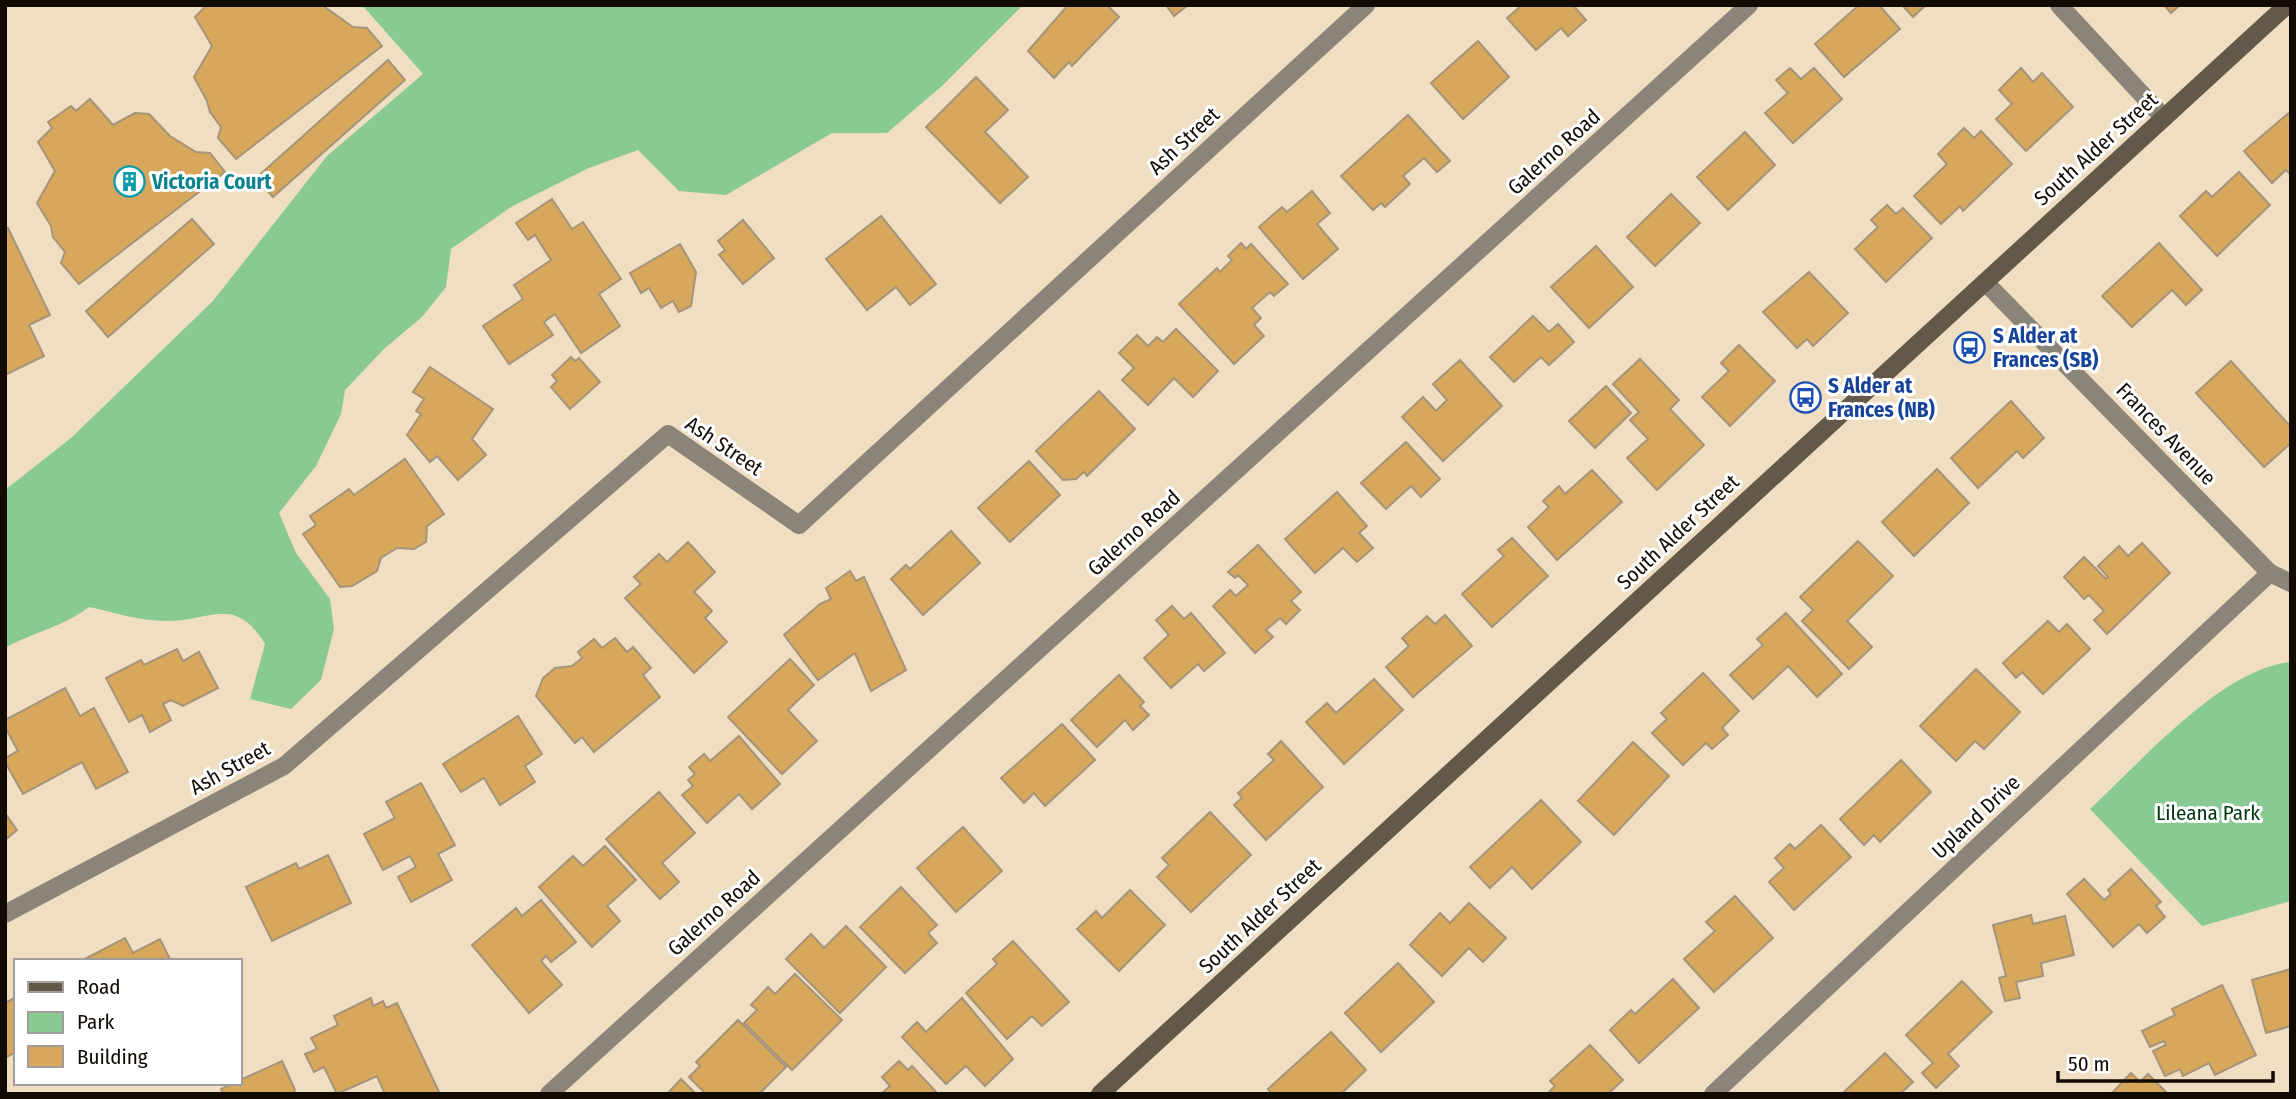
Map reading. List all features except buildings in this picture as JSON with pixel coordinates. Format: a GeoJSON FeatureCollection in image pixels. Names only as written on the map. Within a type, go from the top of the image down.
{"type":"FeatureCollection","features":[{"type":"Feature","properties":{"kind":"street","name":"Ash Street"},"geometry":{"type":"LineString","coordinates":[[5,914],[284,766],[668,434],[800,525],[1366,5]]}},
{"type":"Feature","properties":{"kind":"street","name":"Galerno Road"},"geometry":{"type":"LineString","coordinates":[[549,1094],[1749,5]]}},
{"type":"Feature","properties":{"kind":"street"},"geometry":{"type":"LineString","coordinates":[[2059,5],[2164,118]]}},
{"type":"Feature","properties":{"kind":"street","name":"South Alder Street"},"geometry":{"type":"LineString","coordinates":[[1100,1094],[2287,5]]}},
{"type":"Feature","properties":{"kind":"street","name":"Frances Avenue"},"geometry":{"type":"LineString","coordinates":[[1984,282],[2270,573],[2291,583]]}},
{"type":"Feature","properties":{"kind":"street","name":"Upland Drive"},"geometry":{"type":"LineString","coordinates":[[1713,1094],[2270,573]]}},
{"type":"Feature","properties":{"kind":"green space"},"geometry":{"type":"Polygon","coordinates":[[[362,5],[1023,5],[943,85],[887,133],[832,133],[726,195],[679,191],[638,150],[589,168],[511,207],[451,249],[446,287],[422,317],[384,349],[345,390],[341,414],[316,466],[279,513],[296,553],[330,599],[334,629],[321,680],[291,709],[250,699],[265,644],[254,628],[243,619],[232,615],[156,621],[89,607],[69,620],[5,648],[5,490],[71,438],[213,301],[327,156],[423,74],[362,5]]]}},
{"type":"Feature","properties":{"kind":"green space","name":"Lileana Park"},"geometry":{"type":"Polygon","coordinates":[[[2291,662],[2291,901],[2202,926],[2090,809],[2183,720],[2210,699],[2237,681],[2264,668],[2291,662]]]}},
{"type":"Feature","properties":{"kind":"place","name":"Victoria Court"},"geometry":{"type":"Point","coordinates":[129,182]}},
{"type":"Feature","properties":{"kind":"place","name":"S Alder at Frances (SB)"},"geometry":{"type":"Point","coordinates":[1970,348]}},
{"type":"Feature","properties":{"kind":"place","name":"S Alder at Frances (NB)"},"geometry":{"type":"Point","coordinates":[1805,398]}}]}
